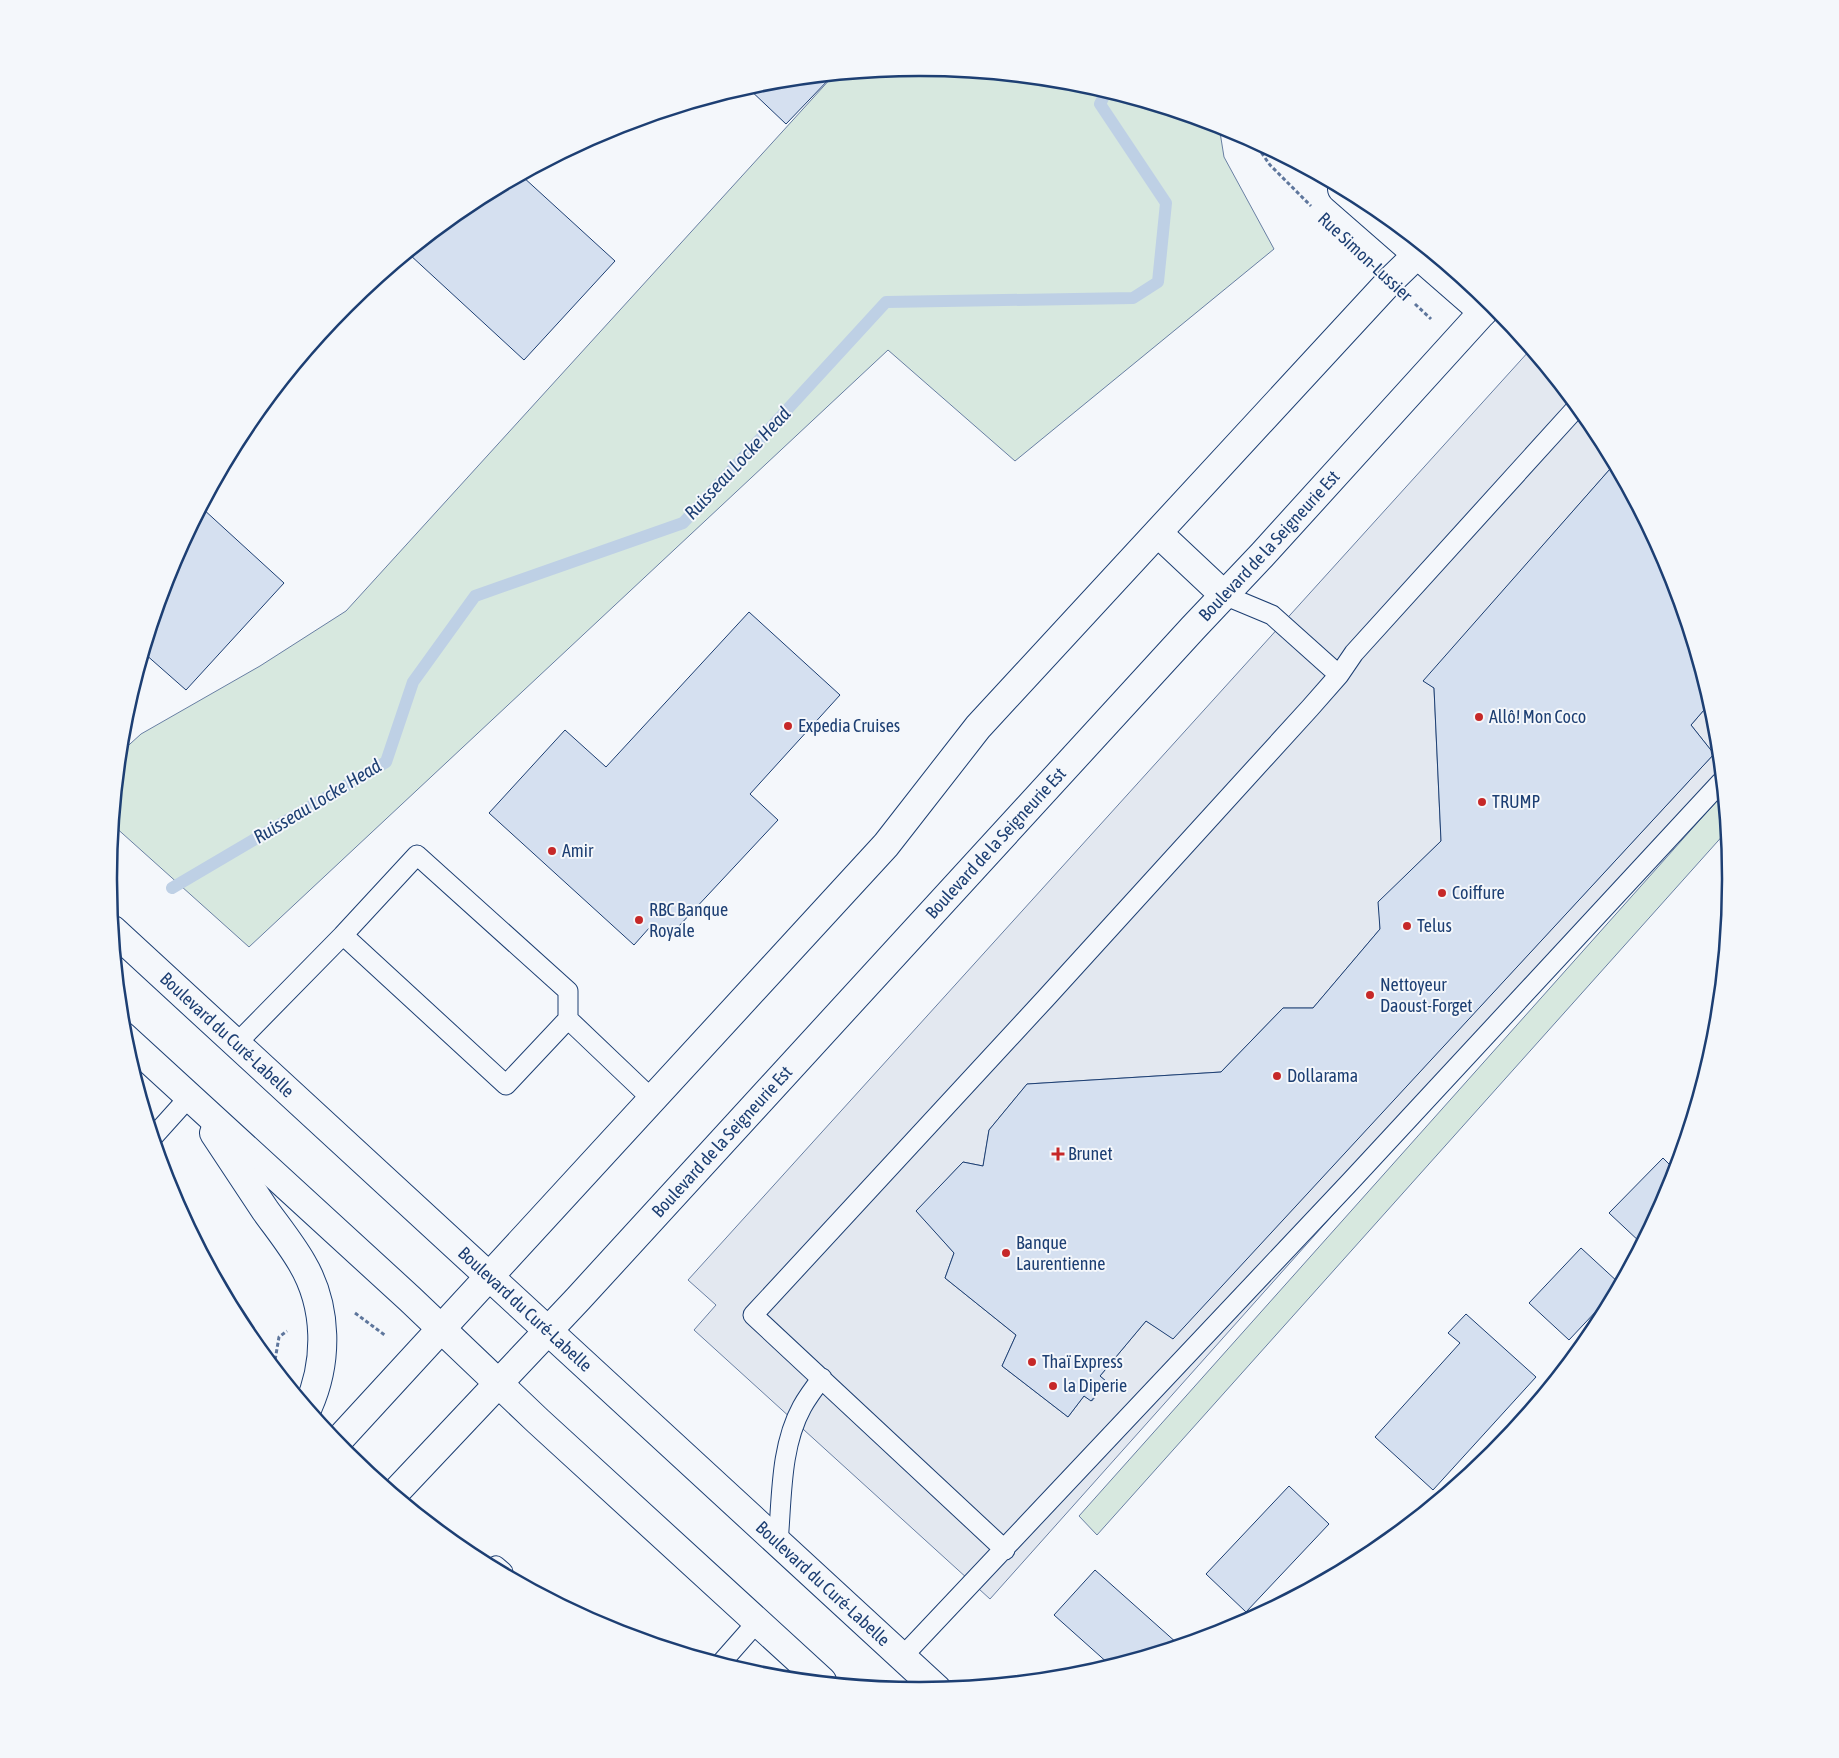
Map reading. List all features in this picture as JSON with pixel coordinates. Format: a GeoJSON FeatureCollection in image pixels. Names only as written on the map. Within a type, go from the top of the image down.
{"type":"FeatureCollection","features":[{"type":"Feature","properties":{"kind":"main road"},"geometry":{"type":"LineString","coordinates":[[342,1436],[653,1100],[886,844],[978,727],[1390,281],[1420,252]]}},
{"type":"Feature","properties":{"kind":"main road","name":"Boulevard de la Seigneurie Est"},"geometry":{"type":"LineString","coordinates":[[398,1489],[498,1382],[548,1332],[1486,310]]}},
{"type":"Feature","properties":{"kind":"main road"},"geometry":{"type":"LineString","coordinates":[[1158,533],[1224,595]]}},
{"type":"Feature","properties":{"kind":"main road","name":"Boulevard du Curé-Labelle"},"geometry":{"type":"LineString","coordinates":[[118,935],[929,1682]]}},
{"type":"Feature","properties":{"kind":"main road"},"geometry":{"type":"LineString","coordinates":[[134,1045],[441,1328],[538,1421],[816,1675]]}},
{"type":"Feature","properties":{"kind":"main road"},"geometry":{"type":"LineString","coordinates":[[190,1096],[304,1265],[314,1288],[321,1317],[322,1347],[319,1376],[310,1401]]}},
{"type":"Feature","properties":{"kind":"lane"},"geometry":{"type":"LineString","coordinates":[[1005,1550],[754,1315],[1339,675],[1354,653],[1572,412]]}},
{"type":"Feature","properties":{"kind":"lane"},"geometry":{"type":"LineString","coordinates":[[1224,595],[1272,615],[1339,675]]}},
{"type":"Feature","properties":{"kind":"lane"},"geometry":{"type":"LineString","coordinates":[[902,1657],[1005,1550],[1716,787]]}},
{"type":"Feature","properties":{"kind":"lane"},"geometry":{"type":"LineString","coordinates":[[236,1044],[343,935],[417,855],[568,991],[568,1019],[506,1085],[343,935]]}},
{"type":"Feature","properties":{"kind":"lane"},"geometry":{"type":"LineString","coordinates":[[568,1019],[653,1100]]}},
{"type":"Feature","properties":{"kind":"lane"},"geometry":{"type":"LineString","coordinates":[[158,1132],[190,1096]]}},
{"type":"Feature","properties":{"kind":"lane"},"geometry":{"type":"LineString","coordinates":[[778,1543],[785,1465],[790,1437],[802,1407],[822,1378]]}},
{"type":"Feature","properties":{"kind":"lane"},"geometry":{"type":"LineString","coordinates":[[726,1657],[758,1622]]}},
{"type":"Feature","properties":{"kind":"path","name":"Rue Simon-Lussier"},"geometry":{"type":"LineString","coordinates":[[1262,153],[1270,165],[1318,212]]}},
{"type":"Feature","properties":{"kind":"path","name":"Rue Simon-Lussier"},"geometry":{"type":"LineString","coordinates":[[1390,281],[1455,342]]}},
{"type":"Feature","properties":{"kind":"path"},"geometry":{"type":"LineString","coordinates":[[349,1312],[357,1314],[387,1336]]}},
{"type":"Feature","properties":{"kind":"path"},"geometry":{"type":"LineString","coordinates":[[275,1358],[279,1337],[285,1332],[292,1330]]}},
{"type":"Feature","properties":{"kind":"shaded area"},"geometry":{"type":"Polygon","coordinates":[[[920,76],[1024,83],[1076,92],[1127,104],[1178,119],[1220,135],[1224,157],[1274,249],[1015,461],[888,350],[249,947],[118,829],[128,745],[141,734],[260,666],[346,611],[828,82],[920,76]]]}},
{"type":"Feature","properties":{"kind":"shaded area"},"geometry":{"type":"Polygon","coordinates":[[[1526,354],[1556,390],[1587,433],[1610,469],[1424,681],[1434,688],[1441,841],[1379,902],[1380,929],[1313,1008],[1283,1008],[1221,1072],[1027,1084],[989,1130],[983,1166],[963,1162],[917,1211],[954,1253],[945,1278],[1016,1335],[1002,1366],[1068,1417],[1084,1396],[1092,1401],[1107,1382],[1100,1376],[1146,1321],[1173,1338],[1712,756],[1716,785],[990,1599],[694,1330],[716,1305],[688,1280],[1526,354]]]}},
{"type":"Feature","properties":{"kind":"shaded area"},"geometry":{"type":"Polygon","coordinates":[[[1704,710],[1711,751],[1691,725],[1704,710]]]}},
{"type":"Feature","properties":{"kind":"shaded area"},"geometry":{"type":"Polygon","coordinates":[[[1718,800],[1721,837],[1097,1535],[1079,1516],[1718,800]]]}},
{"type":"Feature","properties":{"kind":"building"},"geometry":{"type":"Polygon","coordinates":[[[826,82],[786,124],[754,94],[826,82]]]}},
{"type":"Feature","properties":{"kind":"building"},"geometry":{"type":"Polygon","coordinates":[[[526,180],[615,261],[524,360],[412,257],[474,212],[526,180]]]}},
{"type":"Feature","properties":{"kind":"building"},"geometry":{"type":"Polygon","coordinates":[[[1610,469],[1639,524],[1661,572],[1680,621],[1704,710],[1691,725],[1711,751],[1712,756],[1173,1339],[1146,1321],[1100,1376],[1107,1382],[1091,1401],[1084,1396],[1068,1417],[1002,1366],[1016,1335],[945,1278],[954,1253],[916,1211],[963,1162],[983,1166],[989,1130],[1027,1084],[1221,1072],[1283,1008],[1313,1008],[1380,929],[1378,902],[1441,841],[1434,688],[1423,681],[1610,469]]]}},
{"type":"Feature","properties":{"kind":"building"},"geometry":{"type":"Polygon","coordinates":[[[206,512],[284,583],[186,690],[148,657],[159,621],[178,572],[206,512]]]}},
{"type":"Feature","properties":{"kind":"building"},"geometry":{"type":"Polygon","coordinates":[[[749,612],[840,695],[750,794],[778,820],[678,927],[650,927],[634,945],[489,813],[565,730],[606,767],[749,612]]]}},
{"type":"Feature","properties":{"kind":"building"},"geometry":{"type":"Polygon","coordinates":[[[1663,1158],[1669,1164],[1637,1239],[1609,1213],[1663,1158]]]}},
{"type":"Feature","properties":{"kind":"building"},"geometry":{"type":"Polygon","coordinates":[[[1581,1248],[1615,1280],[1595,1313],[1569,1340],[1529,1303],[1581,1248]]]}},
{"type":"Feature","properties":{"kind":"building"},"geometry":{"type":"Polygon","coordinates":[[[1466,1314],[1536,1377],[1433,1490],[1375,1437],[1460,1343],[1448,1333],[1466,1314]]]}},
{"type":"Feature","properties":{"kind":"building"},"geometry":{"type":"Polygon","coordinates":[[[1289,1486],[1329,1524],[1246,1612],[1206,1574],[1289,1486]]]}},
{"type":"Feature","properties":{"kind":"building"},"geometry":{"type":"Polygon","coordinates":[[[1095,1570],[1174,1640],[1104,1659],[1054,1615],[1095,1570]]]}},
{"type":"Feature","properties":{"kind":"waterway","name":"Ruisseau Locke Head"},"geometry":{"type":"LineString","coordinates":[[172,888],[386,762],[413,682],[475,596],[683,523],[886,302],[1133,298],[1158,282],[1166,203],[1100,104],[1103,98]]}},
{"type":"Feature","properties":{"kind":"place","name":"Allô! Mon Coco"},"geometry":{"type":"Point","coordinates":[1479,717]}},
{"type":"Feature","properties":{"kind":"place","name":"Expedia Cruises"},"geometry":{"type":"Point","coordinates":[788,726]}},
{"type":"Feature","properties":{"kind":"place","name":"TRUMP"},"geometry":{"type":"Point","coordinates":[1482,802]}},
{"type":"Feature","properties":{"kind":"place","name":"Amir"},"geometry":{"type":"Point","coordinates":[552,851]}},
{"type":"Feature","properties":{"kind":"place","name":"Coiffure"},"geometry":{"type":"Point","coordinates":[1442,893]}},
{"type":"Feature","properties":{"kind":"place","name":"RBC Banque Royale"},"geometry":{"type":"Point","coordinates":[639,920]}},
{"type":"Feature","properties":{"kind":"place","name":"Telus"},"geometry":{"type":"Point","coordinates":[1407,926]}},
{"type":"Feature","properties":{"kind":"place","name":"Nettoyeur Daoust-Forget"},"geometry":{"type":"Point","coordinates":[1370,995]}},
{"type":"Feature","properties":{"kind":"place","name":"Dollarama"},"geometry":{"type":"Point","coordinates":[1277,1076]}},
{"type":"Feature","properties":{"kind":"place","name":"Brunet"},"geometry":{"type":"Point","coordinates":[1058,1154]}},
{"type":"Feature","properties":{"kind":"place","name":"Banque Laurentienne"},"geometry":{"type":"Point","coordinates":[1006,1253]}},
{"type":"Feature","properties":{"kind":"place","name":"Thaï Express"},"geometry":{"type":"Point","coordinates":[1032,1362]}},
{"type":"Feature","properties":{"kind":"place","name":"la Diperie"},"geometry":{"type":"Point","coordinates":[1053,1386]}}]}
